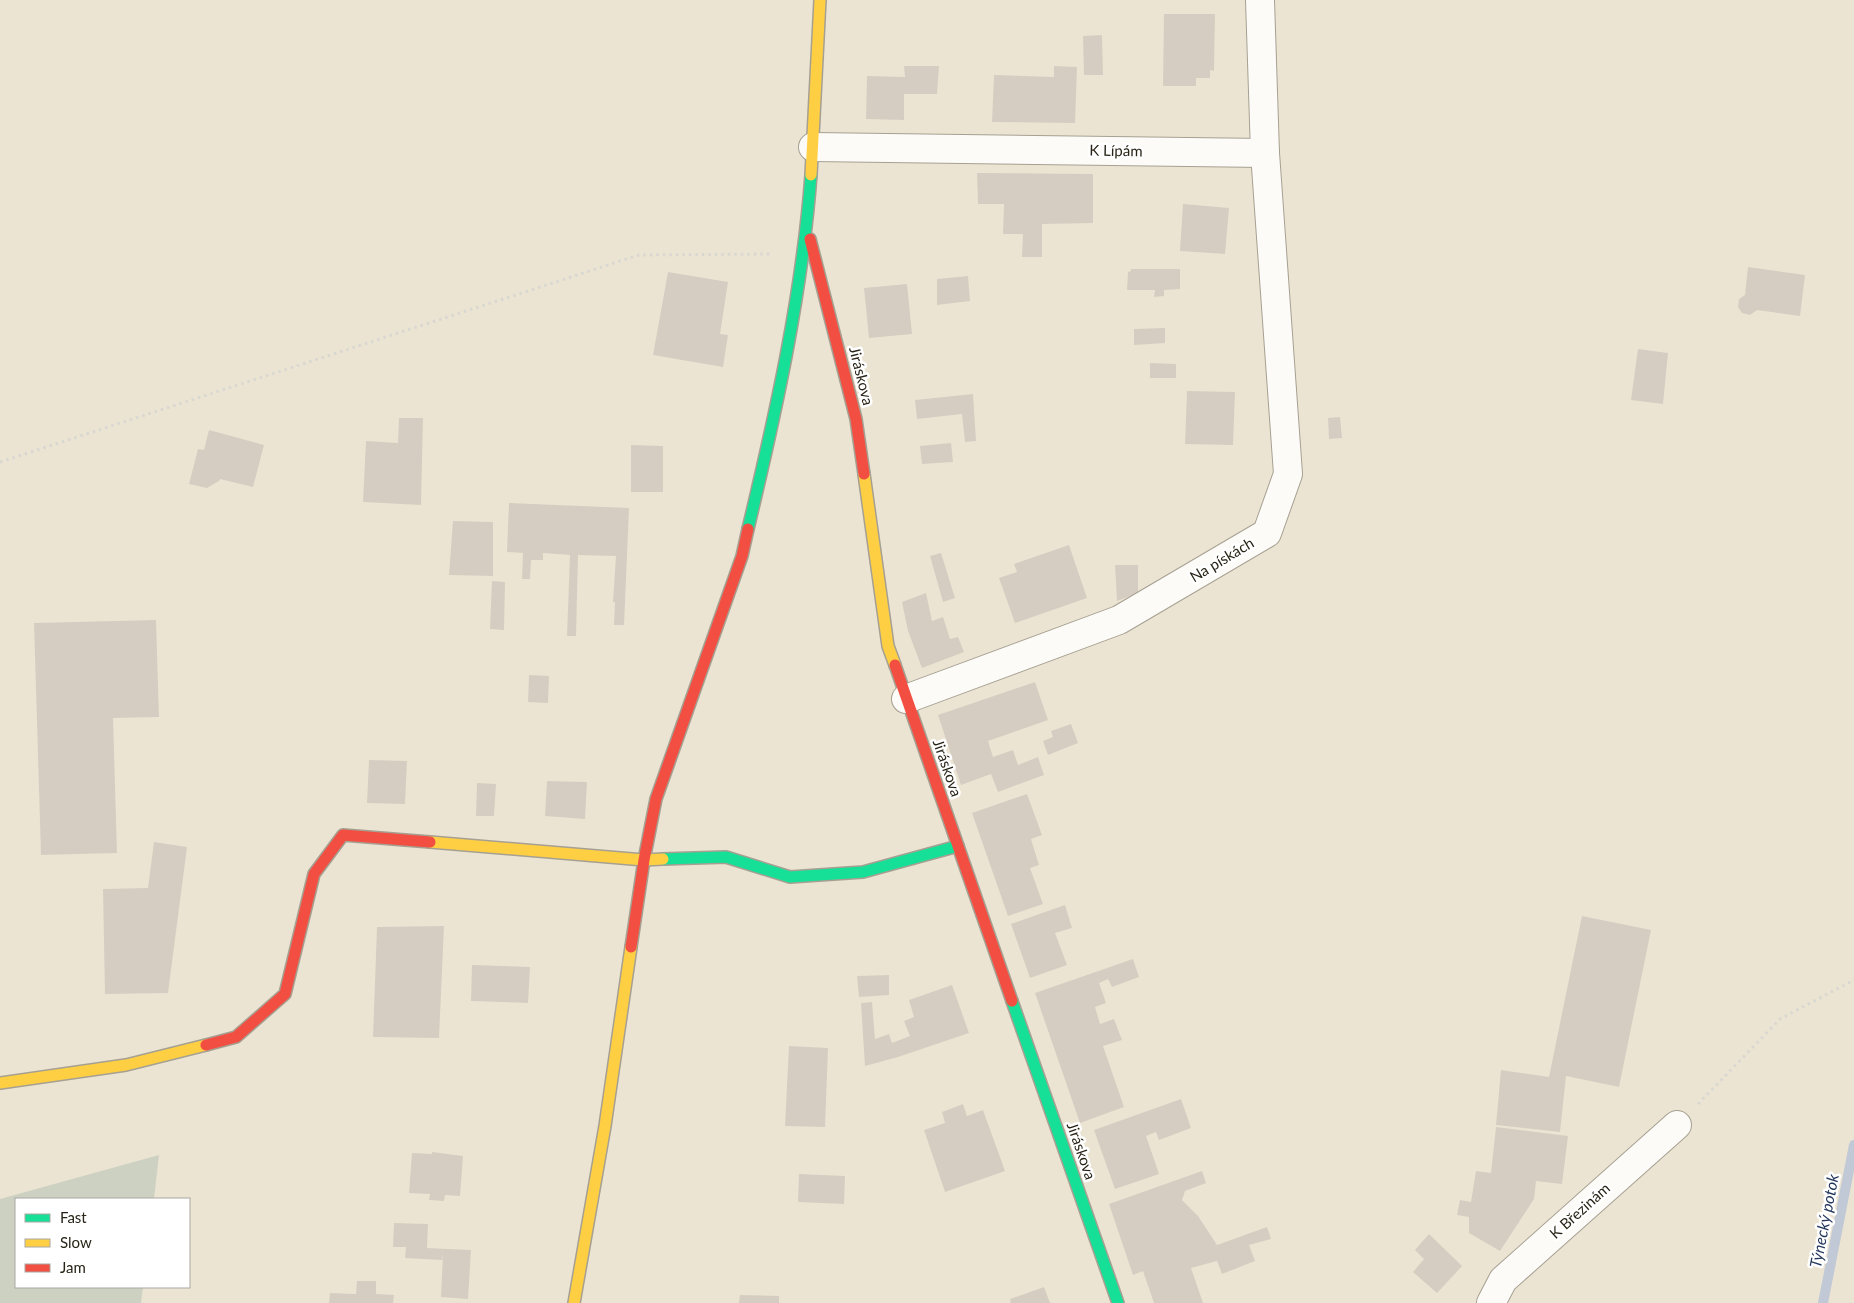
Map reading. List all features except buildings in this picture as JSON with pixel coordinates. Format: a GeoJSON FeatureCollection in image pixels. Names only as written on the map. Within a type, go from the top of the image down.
{"type":"FeatureCollection","features":[{"type":"Feature","properties":{"kind":"street"},"geometry":{"type":"LineString","coordinates":[[574,1303],[606,1126],[644,860],[656,799],[742,556],[770,439],[788,348],[807,228],[814,147],[820,0]]}},
{"type":"Feature","properties":{"kind":"street"},"geometry":{"type":"LineString","coordinates":[[1260,0],[1265,153]]}},
{"type":"Feature","properties":{"kind":"street","name":"K Lípám"},"geometry":{"type":"LineString","coordinates":[[814,147],[1265,153]]}},
{"type":"Feature","properties":{"kind":"street","name":"Na pískách"},"geometry":{"type":"LineString","coordinates":[[906,699],[1119,620],[1267,533],[1288,474],[1265,153]]}},
{"type":"Feature","properties":{"kind":"street","name":"Jiráskova"},"geometry":{"type":"LineString","coordinates":[[807,228],[856,419],[888,646],[1118,1303]]}},
{"type":"Feature","properties":{"kind":"street"},"geometry":{"type":"LineString","coordinates":[[0,1082],[126,1065],[236,1037],[285,994],[314,874],[343,835],[644,860],[726,856],[790,876],[862,872],[958,846]]}},
{"type":"Feature","properties":{"kind":"street","name":"K Březinám"},"geometry":{"type":"LineString","coordinates":[[1491,1303],[1503,1280],[1677,1125]]}},
{"type":"Feature","properties":{"kind":"path"},"geometry":{"type":"LineString","coordinates":[[0,462],[638,254],[803,254]]}},
{"type":"Feature","properties":{"kind":"path"},"geometry":{"type":"LineString","coordinates":[[1677,1125],[1780,1019],[1854,980]]}},
{"type":"Feature","properties":{"kind":"green space"},"geometry":{"type":"Polygon","coordinates":[[[159,1155],[154,1198],[15,1198],[15,1288],[143,1288],[141,1303],[0,1303],[0,1199],[159,1155]]]}},
{"type":"Feature","properties":{"kind":"waterway","name":"Týnecký potok"},"geometry":{"type":"LineString","coordinates":[[1823,1303],[1854,1145]]}},
{"type":"Feature","properties":{"kind":"traffic: fast"},"geometry":{"type":"LineString","coordinates":[[748,529],[787,353],[807,220],[811,175]]}},
{"type":"Feature","properties":{"kind":"traffic: fast"},"geometry":{"type":"LineString","coordinates":[[663,859],[726,857],[790,877],[863,872],[958,846]]}},
{"type":"Feature","properties":{"kind":"traffic: fast"},"geometry":{"type":"LineString","coordinates":[[1012,1001],[1118,1303]]}},
{"type":"Feature","properties":{"kind":"traffic: slow"},"geometry":{"type":"LineString","coordinates":[[811,175],[820,0]]}},
{"type":"Feature","properties":{"kind":"traffic: slow"},"geometry":{"type":"LineString","coordinates":[[864,474],[888,646],[895,665]]}},
{"type":"Feature","properties":{"kind":"traffic: slow"},"geometry":{"type":"LineString","coordinates":[[430,842],[644,860],[663,859]]}},
{"type":"Feature","properties":{"kind":"traffic: slow"},"geometry":{"type":"LineString","coordinates":[[574,1303],[605,1126],[631,947]]}},
{"type":"Feature","properties":{"kind":"traffic: slow"},"geometry":{"type":"LineString","coordinates":[[0,1083],[126,1065],[206,1045]]}},
{"type":"Feature","properties":{"kind":"traffic: jam"},"geometry":{"type":"LineString","coordinates":[[810,239],[856,419],[864,474]]}},
{"type":"Feature","properties":{"kind":"traffic: jam"},"geometry":{"type":"LineString","coordinates":[[631,947],[644,860],[656,799],[742,556],[748,529]]}},
{"type":"Feature","properties":{"kind":"traffic: jam"},"geometry":{"type":"LineString","coordinates":[[895,665],[1012,1001]]}},
{"type":"Feature","properties":{"kind":"traffic: jam"},"geometry":{"type":"LineString","coordinates":[[206,1045],[236,1037],[285,994],[314,874],[343,835],[430,842]]}}]}
